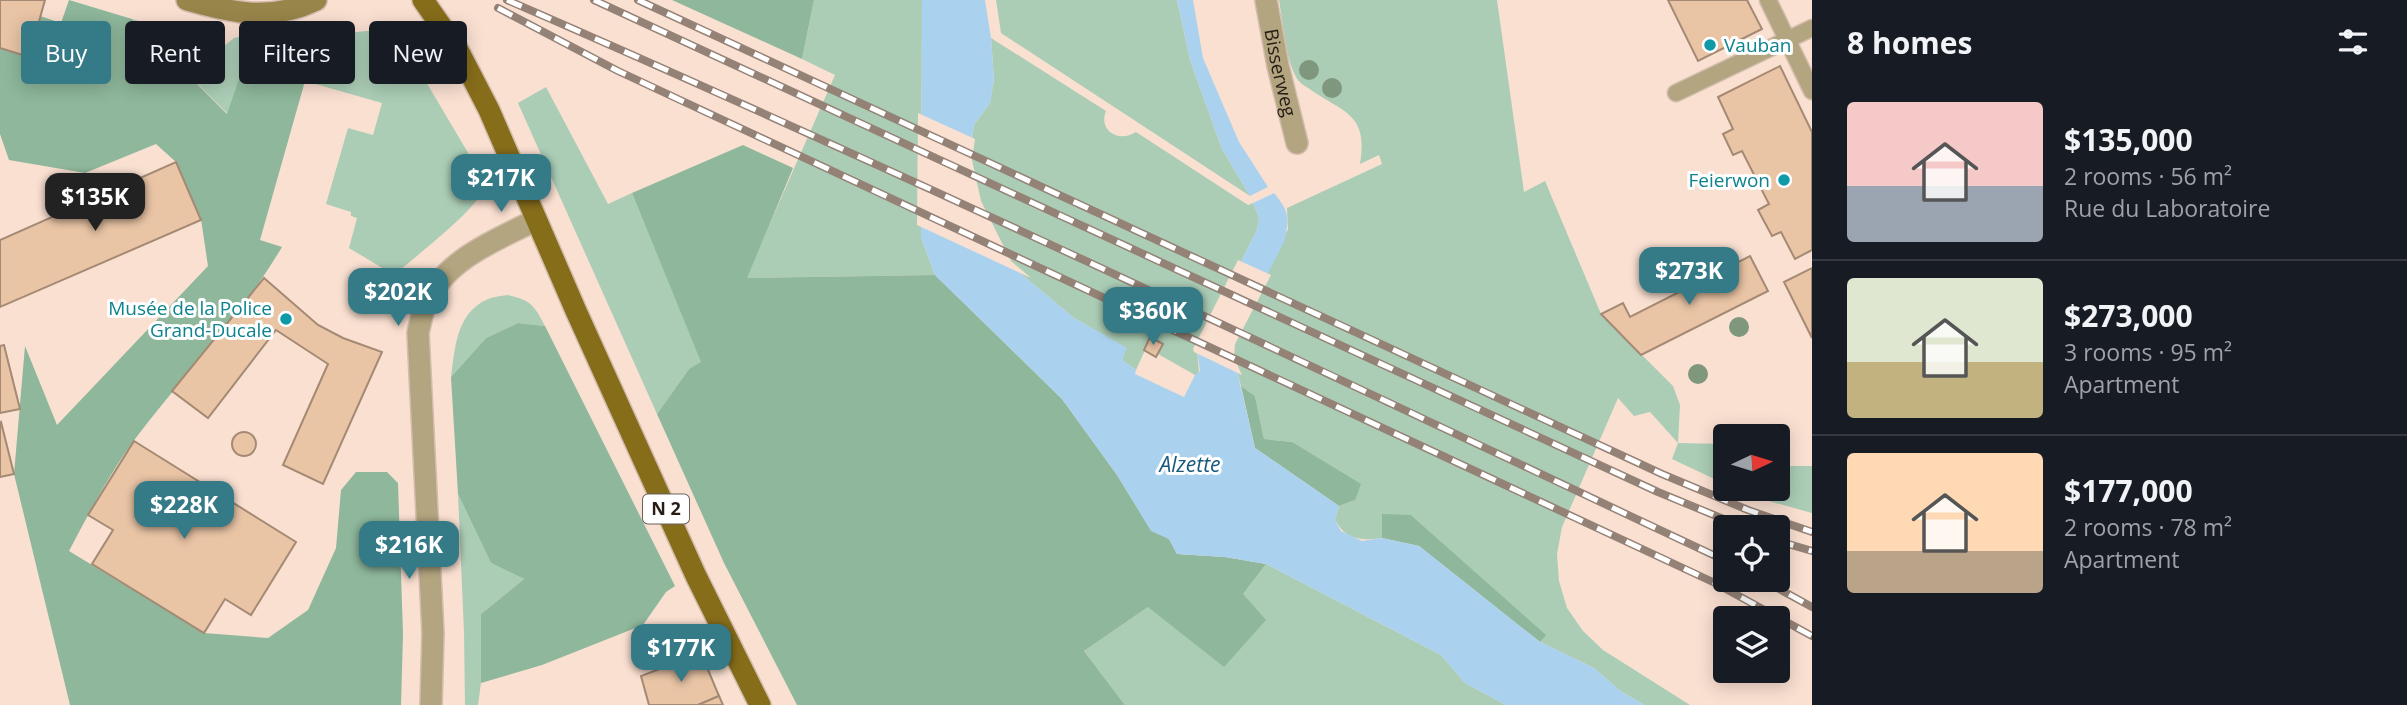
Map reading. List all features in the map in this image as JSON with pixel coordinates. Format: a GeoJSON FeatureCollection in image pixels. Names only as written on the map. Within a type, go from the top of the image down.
{"type":"FeatureCollection","features":[{"type":"Feature","properties":{"kind":"main road"},"geometry":{"type":"LineString","coordinates":[[187,0],[230,12],[255,14],[281,12],[316,0]]}},
{"type":"Feature","properties":{"kind":"main road","name":"N 2"},"geometry":{"type":"LineString","coordinates":[[423,0],[458,50],[489,110],[696,576],[760,705]]}},
{"type":"Feature","properties":{"kind":"street","name":"Bisserweg"},"geometry":{"type":"LineString","coordinates":[[1265,0],[1297,143]]}},
{"type":"Feature","properties":{"kind":"street"},"geometry":{"type":"LineString","coordinates":[[431,705],[433,633],[418,333],[425,305],[438,284],[456,265],[484,246],[536,220]]}},
{"type":"Feature","properties":{"kind":"lane"},"geometry":{"type":"LineString","coordinates":[[1768,0],[1812,91]]}},
{"type":"Feature","properties":{"kind":"lane"},"geometry":{"type":"LineString","coordinates":[[1676,93],[1812,28]]}},
{"type":"Feature","properties":{"kind":"lane"},"geometry":{"type":"LineString","coordinates":[[1788,40],[1812,39]]}},
{"type":"Feature","properties":{"kind":"green space"},"geometry":{"type":"Polygon","coordinates":[[[69,0],[132,19],[134,21],[125,21],[125,84],[197,84],[227,114],[239,79],[239,84],[304,84],[260,240],[282,247],[249,297],[135,439],[100,494],[69,551],[204,633],[268,638],[308,610],[336,548],[341,490],[356,472],[387,472],[398,483],[403,634],[401,705],[70,705],[14,474],[25,346],[57,425],[208,266],[201,219],[176,162],[156,144],[85,173],[9,160],[0,134],[0,48],[21,54],[21,84],[111,84],[111,21],[62,21],[69,0]]]}},
{"type":"Feature","properties":{"kind":"green space"},"geometry":{"type":"Polygon","coordinates":[[[672,0],[814,0],[802,59],[672,0]]]}},
{"type":"Feature","properties":{"kind":"green space"},"geometry":{"type":"Polygon","coordinates":[[[814,0],[922,0],[921,238],[935,275],[746,278],[835,75],[802,59],[814,0]]]}},
{"type":"Feature","properties":{"kind":"green space"},"geometry":{"type":"Polygon","coordinates":[[[996,0],[1177,0],[1190,60],[1222,149],[1250,196],[1001,33],[996,0]]]}},
{"type":"Feature","properties":{"kind":"green space"},"geometry":{"type":"Polygon","coordinates":[[[1279,0],[1497,0],[1524,192],[1545,181],[1601,314],[1673,386],[1680,405],[1678,443],[1650,412],[1634,416],[1618,398],[1562,527],[1557,554],[1559,581],[1567,608],[1583,631],[1603,650],[1690,705],[1644,705],[1619,690],[1594,668],[1540,642],[1545,635],[1411,515],[1382,515],[1382,538],[1361,539],[1344,532],[1335,520],[1339,506],[1355,500],[1292,442],[1264,439],[1255,396],[1241,386],[1231,359],[1232,343],[1288,229],[1287,208],[1382,164],[1379,155],[1360,164],[1361,135],[1352,117],[1298,80],[1288,53],[1279,0]]]}},
{"type":"Feature","properties":{"kind":"green space"},"geometry":{"type":"Polygon","coordinates":[[[40,16],[55,21],[39,21],[40,16]]]}},
{"type":"Feature","properties":{"kind":"green space"},"geometry":{"type":"Polygon","coordinates":[[[369,31],[369,84],[427,84],[480,173],[482,184],[475,203],[394,275],[349,248],[357,218],[351,216],[351,212],[326,204],[348,128],[373,135],[382,103],[316,84],[355,84],[355,32],[369,31]]]}},
{"type":"Feature","properties":{"kind":"green space"},"geometry":{"type":"Polygon","coordinates":[[[239,37],[239,84],[258,84],[228,114],[198,84],[225,84],[225,45],[239,37]]]}},
{"type":"Feature","properties":{"kind":"green space"},"geometry":{"type":"Polygon","coordinates":[[[991,38],[1106,111],[1105,124],[1112,133],[1123,136],[1136,132],[1248,205],[1253,203],[1259,217],[1257,230],[1197,349],[1199,373],[1195,375],[1158,354],[1163,344],[1151,337],[1136,370],[1122,360],[1126,348],[1074,318],[1008,263],[978,202],[969,160],[974,125],[990,103],[994,79],[991,38]]]}},
{"type":"Feature","properties":{"kind":"green space"},"geometry":{"type":"Polygon","coordinates":[[[546,87],[608,204],[632,193],[702,363],[689,369],[657,414],[518,103],[546,87]]]}},
{"type":"Feature","properties":{"kind":"green space"},"geometry":{"type":"Polygon","coordinates":[[[743,145],[793,168],[747,278],[935,275],[1062,399],[1117,475],[1151,530],[1169,539],[1177,554],[1225,557],[1266,564],[1243,594],[1266,620],[1224,667],[1148,607],[1084,651],[1125,705],[797,705],[724,563],[657,414],[689,369],[701,362],[632,193],[743,145]]]}},
{"type":"Feature","properties":{"kind":"green space"},"geometry":{"type":"Polygon","coordinates":[[[507,295],[531,304],[545,326],[518,323],[486,338],[451,377],[459,333],[468,314],[486,300],[507,295]]]}},
{"type":"Feature","properties":{"kind":"green space"},"geometry":{"type":"Polygon","coordinates":[[[518,323],[545,326],[675,586],[666,592],[643,625],[542,665],[481,683],[481,614],[524,579],[491,563],[458,494],[451,377],[486,338],[518,323]]]}},
{"type":"Feature","properties":{"kind":"green space"},"geometry":{"type":"Polygon","coordinates":[[[1241,386],[1255,396],[1264,439],[1292,442],[1361,484],[1355,500],[1339,506],[1255,448],[1241,386]]]}},
{"type":"Feature","properties":{"kind":"green space"},"geometry":{"type":"Polygon","coordinates":[[[1678,443],[1713,444],[1713,478],[1672,459],[1678,443]]]}},
{"type":"Feature","properties":{"kind":"green space"},"geometry":{"type":"Polygon","coordinates":[[[1790,466],[1812,466],[1812,513],[1768,501],[1790,501],[1790,466]]]}},
{"type":"Feature","properties":{"kind":"green space"},"geometry":{"type":"Polygon","coordinates":[[[458,494],[491,563],[524,579],[481,614],[481,683],[478,705],[465,705],[458,494]]]}},
{"type":"Feature","properties":{"kind":"green space"},"geometry":{"type":"Polygon","coordinates":[[[1382,514],[1411,515],[1546,635],[1540,642],[1419,546],[1382,538],[1382,514]]]}},
{"type":"Feature","properties":{"kind":"green space"},"geometry":{"type":"Polygon","coordinates":[[[1266,564],[1441,655],[1465,683],[1506,705],[1125,705],[1084,651],[1148,607],[1243,594],[1266,564]]]}},
{"type":"Feature","properties":{"kind":"water","name":"Alzette"},"geometry":{"type":"Polygon","coordinates":[[[922,0],[985,0],[994,79],[990,103],[974,125],[969,160],[978,202],[1008,263],[1074,318],[1127,348],[1122,360],[1136,370],[1135,374],[1184,397],[1195,375],[1200,371],[1197,349],[1257,230],[1259,217],[1253,203],[1274,193],[1287,215],[1284,242],[1232,344],[1231,359],[1237,371],[1255,448],[1339,506],[1335,520],[1341,531],[1362,541],[1382,538],[1419,546],[1540,642],[1594,668],[1619,690],[1644,705],[1506,705],[1465,683],[1441,655],[1266,564],[1225,557],[1177,554],[1169,539],[1151,531],[1117,475],[1062,399],[935,275],[921,238],[922,0]]]}},
{"type":"Feature","properties":{"kind":"water"},"geometry":{"type":"Polygon","coordinates":[[[1177,0],[1193,0],[1203,58],[1239,142],[1268,187],[1250,196],[1222,149],[1190,60],[1177,0]]]}},
{"type":"Feature","properties":{"kind":"pier"},"geometry":{"type":"Polygon","coordinates":[[[918,113],[975,139],[972,160],[981,201],[1011,261],[1031,278],[917,225],[918,113]]]}},
{"type":"Feature","properties":{"kind":"pier"},"geometry":{"type":"Polygon","coordinates":[[[1238,260],[1271,275],[1235,344],[1234,358],[1242,375],[1194,352],[1193,349],[1238,260]]]}},
{"type":"Feature","properties":{"kind":"building"},"geometry":{"type":"Polygon","coordinates":[[[0,0],[45,0],[39,21],[21,21],[21,55],[0,48],[0,0]]]}},
{"type":"Feature","properties":{"kind":"building","name":"Vauban"},"geometry":{"type":"Polygon","coordinates":[[[1668,0],[1747,0],[1762,29],[1698,61],[1668,0]]]}},
{"type":"Feature","properties":{"kind":"building","name":"Feierwon"},"geometry":{"type":"Polygon","coordinates":[[[1780,66],[1812,132],[1812,250],[1795,259],[1781,232],[1772,236],[1758,210],[1769,204],[1742,151],[1733,155],[1723,134],[1733,129],[1718,97],[1780,66]]]}},
{"type":"Feature","properties":{"kind":"building"},"geometry":{"type":"Polygon","coordinates":[[[176,162],[201,220],[0,307],[0,240],[176,162]]]}},
{"type":"Feature","properties":{"kind":"building"},"geometry":{"type":"Polygon","coordinates":[[[1750,256],[1768,291],[1641,355],[1601,314],[1623,303],[1630,317],[1750,256]]]}},
{"type":"Feature","properties":{"kind":"building"},"geometry":{"type":"Polygon","coordinates":[[[1812,268],[1812,338],[1784,282],[1812,268]]]}},
{"type":"Feature","properties":{"kind":"building"},"geometry":{"type":"Polygon","coordinates":[[[264,278],[318,325],[343,338],[382,352],[323,484],[283,465],[328,364],[276,330],[208,418],[172,391],[264,278]]]}},
{"type":"Feature","properties":{"kind":"building"},"geometry":{"type":"Polygon","coordinates":[[[1150,337],[1163,344],[1156,357],[1144,350],[1150,337]]]}},
{"type":"Feature","properties":{"kind":"building"},"geometry":{"type":"Polygon","coordinates":[[[4,345],[20,409],[0,413],[0,346],[4,345]]]}},
{"type":"Feature","properties":{"kind":"building"},"geometry":{"type":"Polygon","coordinates":[[[0,423],[14,474],[0,477],[0,423]]]}},
{"type":"Feature","properties":{"kind":"building"},"geometry":{"type":"Polygon","coordinates":[[[244,432],[252,436],[256,444],[252,452],[244,456],[236,452],[232,444],[236,436],[244,432]]]}},
{"type":"Feature","properties":{"kind":"building"},"geometry":{"type":"Polygon","coordinates":[[[134,441],[296,542],[251,615],[225,599],[204,633],[92,564],[113,530],[88,515],[134,441]]]}},
{"type":"Feature","properties":{"kind":"building"},"geometry":{"type":"Polygon","coordinates":[[[701,653],[719,696],[698,705],[649,705],[641,676],[701,653]]]}},
{"type":"Feature","properties":{"kind":"building"},"geometry":{"type":"Polygon","coordinates":[[[719,696],[723,705],[698,705],[719,696]]]}},
{"type":"Feature","properties":{"kind":"railway"},"geometry":{"type":"LineString","coordinates":[[507,0],[966,206],[1713,555]]}},
{"type":"Feature","properties":{"kind":"railway"},"geometry":{"type":"LineString","coordinates":[[594,0],[1658,492],[1714,515]]}},
{"type":"Feature","properties":{"kind":"railway"},"geometry":{"type":"LineString","coordinates":[[638,0],[1662,474],[1748,510],[1812,532]]}},
{"type":"Feature","properties":{"kind":"railway"},"geometry":{"type":"LineString","coordinates":[[498,8],[618,71],[1715,583],[1812,636]]}},
{"type":"Feature","properties":{"kind":"railway"},"geometry":{"type":"LineString","coordinates":[[1790,545],[1812,551]]}},
{"type":"Feature","properties":{"kind":"railway"},"geometry":{"type":"LineString","coordinates":[[1785,592],[1812,607]]}},
{"type":"Feature","properties":{"kind":"place","name":"Vauban"},"geometry":{"type":"Point","coordinates":[1710,45]}},
{"type":"Feature","properties":{"kind":"place","name":"Feierwon"},"geometry":{"type":"Point","coordinates":[1784,180]}},
{"type":"Feature","properties":{"kind":"place","name":"Musée de la Police Grand-Ducale"},"geometry":{"type":"Point","coordinates":[286,319]}}]}
